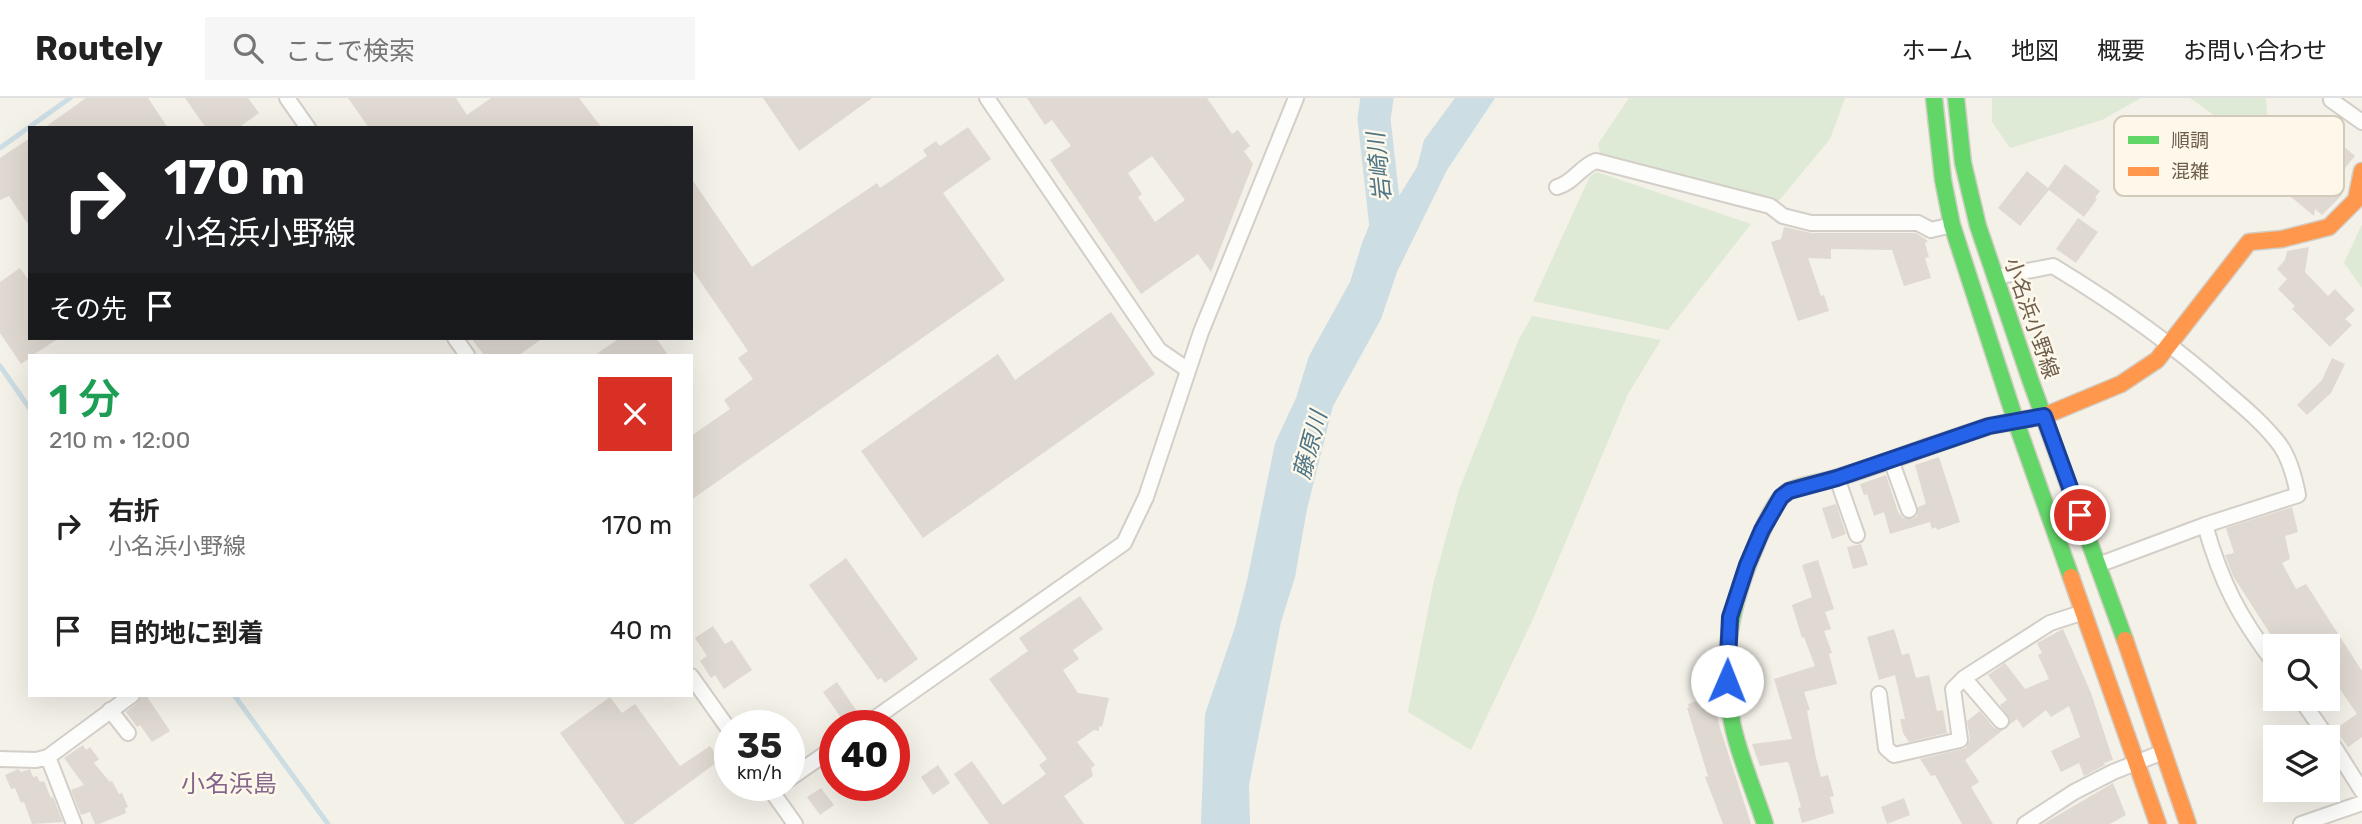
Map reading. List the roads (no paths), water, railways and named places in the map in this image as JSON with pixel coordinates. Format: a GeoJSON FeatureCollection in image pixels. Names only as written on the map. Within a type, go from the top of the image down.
{"type":"FeatureCollection","features":[{"type":"Feature","properties":{"kind":"main road"},"geometry":{"type":"LineString","coordinates":[[1934,98],[1942,180],[1952,225],[2016,422],[2158,824]]}},
{"type":"Feature","properties":{"kind":"main road","name":"小名浜小野線"},"geometry":{"type":"LineString","coordinates":[[1956,98],[1963,163],[1978,226],[2188,824]]}},
{"type":"Feature","properties":{"kind":"main road"},"geometry":{"type":"LineString","coordinates":[[1765,824],[1729,712],[1727,681],[1730,617],[1752,553],[1781,497],[1789,491],[1837,478],[1989,426],[2044,416],[2121,384],[2157,360],[2249,242],[2282,239],[2329,227],[2356,200],[2362,171]]}},
{"type":"Feature","properties":{"kind":"street"},"geometry":{"type":"LineString","coordinates":[[287,98],[307,126]]}},
{"type":"Feature","properties":{"kind":"street"},"geometry":{"type":"LineString","coordinates":[[987,98],[1159,350],[1188,370]]}},
{"type":"Feature","properties":{"kind":"street"},"geometry":{"type":"LineString","coordinates":[[887,710],[1124,543],[1146,497],[1201,332],[1296,98]]}},
{"type":"Feature","properties":{"kind":"street"},"geometry":{"type":"LineString","coordinates":[[2330,100],[2362,122]]}},
{"type":"Feature","properties":{"kind":"street"},"geometry":{"type":"LineString","coordinates":[[1557,187],[1563,186],[1596,161],[1770,206],[1783,215],[1811,223],[1918,223],[1931,230],[1952,225]]}},
{"type":"Feature","properties":{"kind":"street"},"geometry":{"type":"LineString","coordinates":[[1996,277],[2053,265],[2092,290],[2170,345],[2256,418],[2281,447],[2295,482],[2298,495],[2205,525],[2098,565]]}},
{"type":"Feature","properties":{"kind":"street"},"geometry":{"type":"LineString","coordinates":[[1891,460],[1909,510]]}},
{"type":"Feature","properties":{"kind":"street"},"geometry":{"type":"LineString","coordinates":[[1837,478],[1857,534]]}},
{"type":"Feature","properties":{"kind":"street"},"geometry":{"type":"LineString","coordinates":[[2205,525],[2217,568],[2230,597],[2263,649]]}},
{"type":"Feature","properties":{"kind":"street"},"geometry":{"type":"LineString","coordinates":[[1879,694],[1886,748],[1894,755],[1960,740],[1953,689],[1964,678],[2050,623],[2084,612]]}},
{"type":"Feature","properties":{"kind":"street"},"geometry":{"type":"LineString","coordinates":[[1964,678],[2001,721]]}},
{"type":"Feature","properties":{"kind":"street"},"geometry":{"type":"LineString","coordinates":[[693,679],[715,710]]}},
{"type":"Feature","properties":{"kind":"street"},"geometry":{"type":"LineString","coordinates":[[0,759],[36,760],[48,757],[129,697]]}},
{"type":"Feature","properties":{"kind":"street"},"geometry":{"type":"LineString","coordinates":[[110,710],[128,733]]}},
{"type":"Feature","properties":{"kind":"street"},"geometry":{"type":"LineString","coordinates":[[2025,824],[2074,792],[2163,752]]}},
{"type":"Feature","properties":{"kind":"street"},"geometry":{"type":"LineString","coordinates":[[48,757],[74,824]]}},
{"type":"Feature","properties":{"kind":"street"},"geometry":{"type":"LineString","coordinates":[[2340,757],[2362,791]]}},
{"type":"Feature","properties":{"kind":"street"},"geometry":{"type":"LineString","coordinates":[[781,801],[795,824]]}},
{"type":"Feature","properties":{"kind":"street"},"geometry":{"type":"LineString","coordinates":[[2301,824],[2362,803]]}},
{"type":"Feature","properties":{"kind":"water","name":"藤原川"},"geometry":{"type":"Polygon","coordinates":[[[1455,98],[1495,98],[1447,170],[1397,272],[1381,319],[1333,406],[1307,509],[1295,577],[1281,622],[1249,785],[1250,824],[1201,824],[1205,714],[1235,627],[1247,581],[1275,443],[1296,398],[1309,356],[1350,282],[1371,221],[1394,204],[1417,167],[1424,140],[1455,98]]]}},
{"type":"Feature","properties":{"kind":"waterway"},"geometry":{"type":"LineString","coordinates":[[31,126],[70,98]]}},
{"type":"Feature","properties":{"kind":"waterway","name":"岩崎川"},"geometry":{"type":"LineString","coordinates":[[1377,98],[1374,119],[1387,236]]}},
{"type":"Feature","properties":{"kind":"waterway"},"geometry":{"type":"LineString","coordinates":[[0,148],[28,128]]}},
{"type":"Feature","properties":{"kind":"waterway"},"geometry":{"type":"LineString","coordinates":[[0,366],[28,406]]}},
{"type":"Feature","properties":{"kind":"waterway"},"geometry":{"type":"LineString","coordinates":[[235,697],[328,824]]}},
{"type":"Feature","properties":{"kind":"district","name":"小名浜島"},"geometry":{"type":"Point","coordinates":[229,784]}}]}
